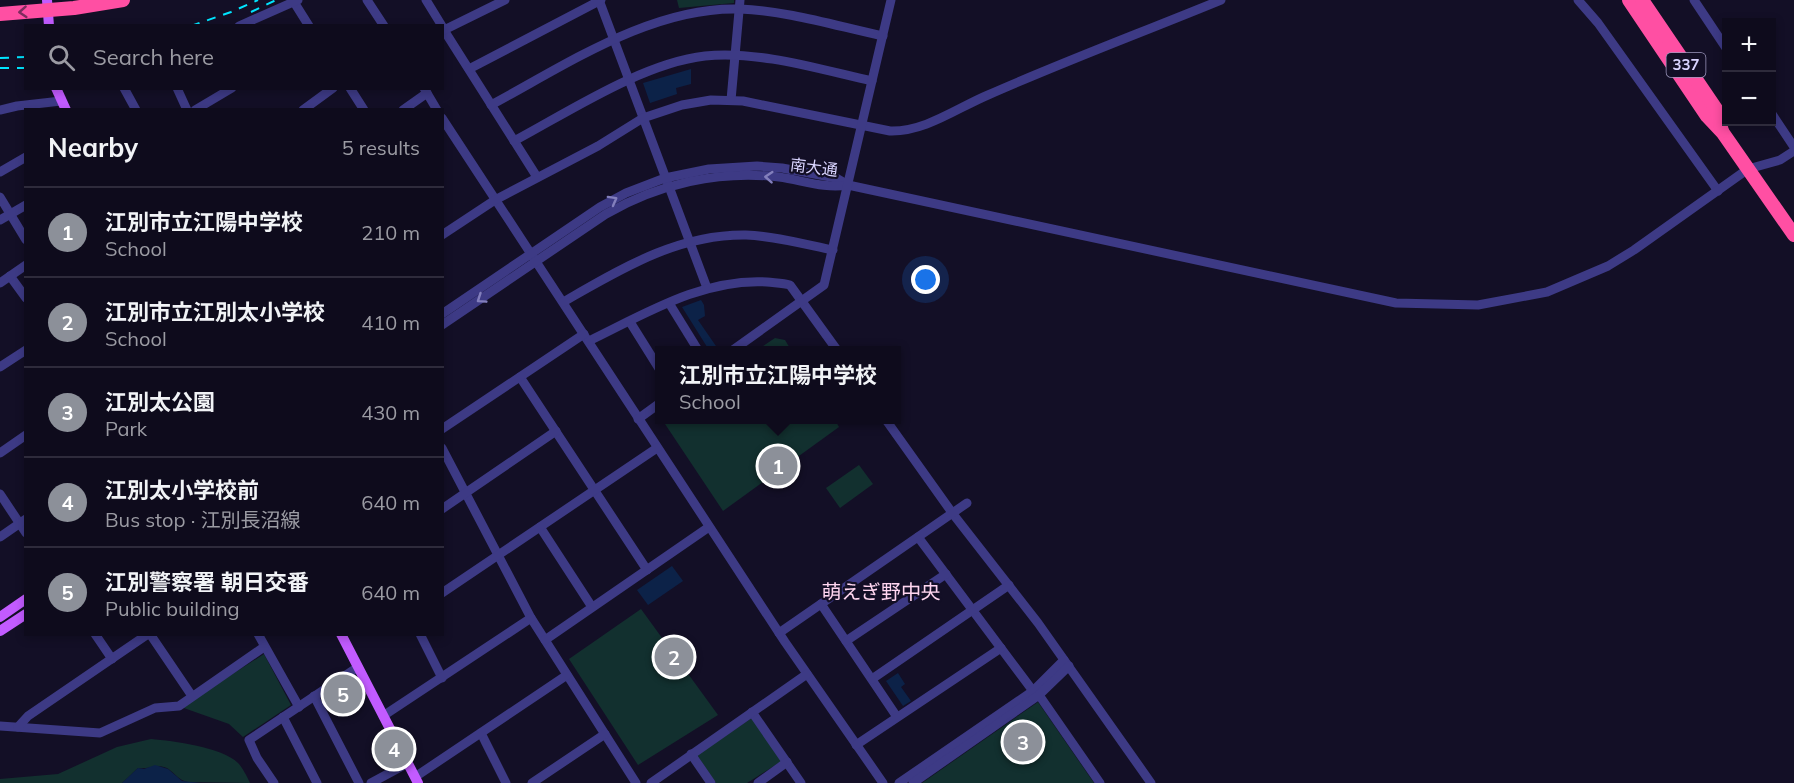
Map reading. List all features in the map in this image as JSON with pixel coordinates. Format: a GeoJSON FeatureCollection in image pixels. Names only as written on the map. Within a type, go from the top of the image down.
{"type":"FeatureCollection","features":[{"type":"Feature","properties":{"kind":"highway"},"geometry":{"type":"LineString","coordinates":[[0,14],[47,5],[123,0]]}},
{"type":"Feature","properties":{"kind":"highway","name":"337"},"geometry":{"type":"LineString","coordinates":[[1633,2],[1707,116],[1723,133],[1794,235]]}},
{"type":"Feature","properties":{"kind":"main road"},"geometry":{"type":"LineString","coordinates":[[47,5],[49,24]]}},
{"type":"Feature","properties":{"kind":"main road"},"geometry":{"type":"LineString","coordinates":[[57,90],[64,105]]}},
{"type":"Feature","properties":{"kind":"main road"},"geometry":{"type":"LineString","coordinates":[[0,616],[24,601]]}},
{"type":"Feature","properties":{"kind":"main road"},"geometry":{"type":"LineString","coordinates":[[0,631],[24,615]]}},
{"type":"Feature","properties":{"kind":"main road"},"geometry":{"type":"LineString","coordinates":[[342,636],[417,780]]}},
{"type":"Feature","properties":{"kind":"street"},"geometry":{"type":"LineString","coordinates":[[368,0],[383,24]]}},
{"type":"Feature","properties":{"kind":"street"},"geometry":{"type":"LineString","coordinates":[[426,0],[441,24]]}},
{"type":"Feature","properties":{"kind":"street"},"geometry":{"type":"LineString","coordinates":[[444,28],[505,0]]}},
{"type":"Feature","properties":{"kind":"street"},"geometry":{"type":"LineString","coordinates":[[469,69],[600,0],[707,288]]}},
{"type":"Feature","properties":{"kind":"street"},"geometry":{"type":"LineString","coordinates":[[740,346],[824,285],[891,0]]}},
{"type":"Feature","properties":{"kind":"street"},"geometry":{"type":"LineString","coordinates":[[444,232],[495,200],[598,146],[643,118],[663,110],[696,102],[731,100],[890,131],[913,129],[987,95],[1221,0]]}},
{"type":"Feature","properties":{"kind":"street"},"geometry":{"type":"LineString","coordinates":[[1578,0],[1598,22],[1718,191]]}},
{"type":"Feature","properties":{"kind":"street"},"geometry":{"type":"LineString","coordinates":[[1694,0],[1722,42]]}},
{"type":"Feature","properties":{"kind":"street"},"geometry":{"type":"LineString","coordinates":[[244,24],[296,1],[308,24]]}},
{"type":"Feature","properties":{"kind":"street"},"geometry":{"type":"LineString","coordinates":[[491,105],[614,40],[687,13],[739,5],[883,36]]}},
{"type":"Feature","properties":{"kind":"street"},"geometry":{"type":"LineString","coordinates":[[731,100],[739,5]]}},
{"type":"Feature","properties":{"kind":"street"},"geometry":{"type":"LineString","coordinates":[[444,30],[537,177]]}},
{"type":"Feature","properties":{"kind":"street"},"geometry":{"type":"LineString","coordinates":[[514,141],[629,79],[683,60],[705,56],[735,55],[768,59],[872,81]]}},
{"type":"Feature","properties":{"kind":"street"},"geometry":{"type":"LineString","coordinates":[[125,90],[135,108]]}},
{"type":"Feature","properties":{"kind":"street"},"geometry":{"type":"LineString","coordinates":[[178,90],[186,108]]}},
{"type":"Feature","properties":{"kind":"street"},"geometry":{"type":"LineString","coordinates":[[198,108],[229,90]]}},
{"type":"Feature","properties":{"kind":"street"},"geometry":{"type":"LineString","coordinates":[[306,108],[330,90]]}},
{"type":"Feature","properties":{"kind":"street"},"geometry":{"type":"LineString","coordinates":[[351,90],[363,108]]}},
{"type":"Feature","properties":{"kind":"street"},"geometry":{"type":"LineString","coordinates":[[405,108],[425,91],[436,108]]}},
{"type":"Feature","properties":{"kind":"street"},"geometry":{"type":"LineString","coordinates":[[0,110],[17,106],[64,105]]}},
{"type":"Feature","properties":{"kind":"street"},"geometry":{"type":"LineString","coordinates":[[1748,169],[1780,160],[1794,149],[1776,120]]}},
{"type":"Feature","properties":{"kind":"street"},"geometry":{"type":"LineString","coordinates":[[444,121],[779,633],[883,783]]}},
{"type":"Feature","properties":{"kind":"street"},"geometry":{"type":"LineString","coordinates":[[0,172],[24,159]]}},
{"type":"Feature","properties":{"kind":"street","name":"南大通"},"geometry":{"type":"LineString","coordinates":[[444,324],[610,201],[638,188],[667,183],[709,169],[757,166],[782,168],[836,178],[848,185],[1392,302],[1478,305],[1547,292],[1608,266],[1635,250],[1748,169]]}},
{"type":"Feature","properties":{"kind":"street"},"geometry":{"type":"LineString","coordinates":[[0,197],[24,237]]}},
{"type":"Feature","properties":{"kind":"street"},"geometry":{"type":"LineString","coordinates":[[0,220],[24,206]]}},
{"type":"Feature","properties":{"kind":"street"},"geometry":{"type":"LineString","coordinates":[[563,302],[637,261],[689,242],[720,236],[753,236],[833,249]]}},
{"type":"Feature","properties":{"kind":"street","name":"南大通"},"geometry":{"type":"LineString","coordinates":[[444,313],[533,258]]}},
{"type":"Feature","properties":{"kind":"street"},"geometry":{"type":"LineString","coordinates":[[0,283],[24,266]]}},
{"type":"Feature","properties":{"kind":"street"},"geometry":{"type":"LineString","coordinates":[[10,276],[24,295]]}},
{"type":"Feature","properties":{"kind":"street"},"geometry":{"type":"LineString","coordinates":[[444,428],[520,377],[587,338],[707,288],[743,282],[790,285],[834,346]]}},
{"type":"Feature","properties":{"kind":"street"},"geometry":{"type":"LineString","coordinates":[[669,303],[695,346]]}},
{"type":"Feature","properties":{"kind":"street"},"geometry":{"type":"LineString","coordinates":[[630,322],[655,362]]}},
{"type":"Feature","properties":{"kind":"street"},"geometry":{"type":"LineString","coordinates":[[0,367],[24,351]]}},
{"type":"Feature","properties":{"kind":"street"},"geometry":{"type":"LineString","coordinates":[[520,377],[647,570]]}},
{"type":"Feature","properties":{"kind":"street"},"geometry":{"type":"LineString","coordinates":[[638,419],[655,407]]}},
{"type":"Feature","properties":{"kind":"street"},"geometry":{"type":"LineString","coordinates":[[889,424],[953,514],[1066,663],[1151,783]]}},
{"type":"Feature","properties":{"kind":"street"},"geometry":{"type":"LineString","coordinates":[[444,508],[556,431]]}},
{"type":"Feature","properties":{"kind":"street"},"geometry":{"type":"LineString","coordinates":[[0,453],[24,436]]}},
{"type":"Feature","properties":{"kind":"street"},"geometry":{"type":"LineString","coordinates":[[444,592],[657,448]]}},
{"type":"Feature","properties":{"kind":"street"},"geometry":{"type":"LineString","coordinates":[[444,452],[531,618],[636,783]]}},
{"type":"Feature","properties":{"kind":"street"},"geometry":{"type":"LineString","coordinates":[[0,494],[22,521],[0,537]]}},
{"type":"Feature","properties":{"kind":"street"},"geometry":{"type":"LineString","coordinates":[[779,633],[967,503]]}},
{"type":"Feature","properties":{"kind":"street"},"geometry":{"type":"LineString","coordinates":[[540,527],[592,608]]}},
{"type":"Feature","properties":{"kind":"street"},"geometry":{"type":"LineString","coordinates":[[545,640],[710,527]]}},
{"type":"Feature","properties":{"kind":"street"},"geometry":{"type":"LineString","coordinates":[[918,537],[1036,693],[1100,783]]}},
{"type":"Feature","properties":{"kind":"street"},"geometry":{"type":"LineString","coordinates":[[846,641],[946,574]]}},
{"type":"Feature","properties":{"kind":"street"},"geometry":{"type":"LineString","coordinates":[[872,679],[1009,585]]}},
{"type":"Feature","properties":{"kind":"street"},"geometry":{"type":"LineString","coordinates":[[821,604],[897,717]]}},
{"type":"Feature","properties":{"kind":"street"},"geometry":{"type":"LineString","coordinates":[[383,716],[531,618]]}},
{"type":"Feature","properties":{"kind":"street"},"geometry":{"type":"LineString","coordinates":[[95,636],[112,659]]}},
{"type":"Feature","properties":{"kind":"street"},"geometry":{"type":"LineString","coordinates":[[18,727],[28,716],[146,636]]}},
{"type":"Feature","properties":{"kind":"street"},"geometry":{"type":"LineString","coordinates":[[150,636],[192,696]]}},
{"type":"Feature","properties":{"kind":"street"},"geometry":{"type":"LineString","coordinates":[[259,636],[299,707]]}},
{"type":"Feature","properties":{"kind":"street"},"geometry":{"type":"LineString","coordinates":[[421,636],[442,678]]}},
{"type":"Feature","properties":{"kind":"street"},"geometry":{"type":"LineString","coordinates":[[0,726],[100,733],[155,708],[179,706],[264,647]]}},
{"type":"Feature","properties":{"kind":"street"},"geometry":{"type":"LineString","coordinates":[[856,745],[1001,648]]}},
{"type":"Feature","properties":{"kind":"street"},"geometry":{"type":"LineString","coordinates":[[913,783],[1036,693],[1066,663]]}},
{"type":"Feature","properties":{"kind":"street"},"geometry":{"type":"LineString","coordinates":[[274,783],[257,758],[249,740],[358,667]]}},
{"type":"Feature","properties":{"kind":"street"},"geometry":{"type":"LineString","coordinates":[[651,783],[807,674]]}},
{"type":"Feature","properties":{"kind":"street"},"geometry":{"type":"LineString","coordinates":[[417,780],[481,733],[567,675]]}},
{"type":"Feature","properties":{"kind":"street"},"geometry":{"type":"LineString","coordinates":[[898,783],[1036,693]]}},
{"type":"Feature","properties":{"kind":"street"},"geometry":{"type":"LineString","coordinates":[[314,696],[359,783]]}},
{"type":"Feature","properties":{"kind":"street"},"geometry":{"type":"LineString","coordinates":[[752,712],[801,783]]}},
{"type":"Feature","properties":{"kind":"street"},"geometry":{"type":"LineString","coordinates":[[283,717],[317,783]]}},
{"type":"Feature","properties":{"kind":"street"},"geometry":{"type":"LineString","coordinates":[[481,733],[506,783]]}},
{"type":"Feature","properties":{"kind":"street"},"geometry":{"type":"LineString","coordinates":[[532,783],[605,734]]}},
{"type":"Feature","properties":{"kind":"street"},"geometry":{"type":"LineString","coordinates":[[691,754],[711,783]]}},
{"type":"Feature","properties":{"kind":"street"},"geometry":{"type":"LineString","coordinates":[[758,783],[787,762]]}},
{"type":"Feature","properties":{"kind":"street"},"geometry":{"type":"LineString","coordinates":[[371,783],[408,763]]}},
{"type":"Feature","properties":{"kind":"green space"},"geometry":{"type":"Polygon","coordinates":[[[677,0],[734,0],[734,3],[679,8],[677,0]]]}},
{"type":"Feature","properties":{"kind":"green space"},"geometry":{"type":"Polygon","coordinates":[[[775,338],[785,340],[789,346],[763,346],[775,338]]]}},
{"type":"Feature","properties":{"kind":"green space"},"geometry":{"type":"Polygon","coordinates":[[[665,424],[837,424],[839,427],[723,511],[665,424]]]}},
{"type":"Feature","properties":{"kind":"green space"},"geometry":{"type":"Polygon","coordinates":[[[859,465],[873,484],[840,508],[826,488],[859,465]]]}},
{"type":"Feature","properties":{"kind":"green space"},"geometry":{"type":"Polygon","coordinates":[[[641,609],[718,715],[638,765],[569,659],[641,609]]]}},
{"type":"Feature","properties":{"kind":"green space"},"geometry":{"type":"Polygon","coordinates":[[[264,654],[291,705],[243,737],[229,724],[181,707],[264,654]]]}},
{"type":"Feature","properties":{"kind":"green space"},"geometry":{"type":"Polygon","coordinates":[[[1038,702],[1094,783],[922,783],[1038,702]]]}},
{"type":"Feature","properties":{"kind":"green space"},"geometry":{"type":"Polygon","coordinates":[[[752,718],[782,761],[747,783],[716,783],[697,755],[752,718]]]}},
{"type":"Feature","properties":{"kind":"green space"},"geometry":{"type":"Polygon","coordinates":[[[151,739],[197,746],[231,757],[238,763],[250,783],[188,782],[160,766],[138,768],[122,783],[0,783],[0,779],[58,774],[117,747],[151,739]]]}},
{"type":"Feature","properties":{"kind":"water"},"geometry":{"type":"Polygon","coordinates":[[[691,69],[691,84],[676,88],[677,94],[650,103],[643,83],[691,69]]]}},
{"type":"Feature","properties":{"kind":"water"},"geometry":{"type":"Polygon","coordinates":[[[701,300],[705,316],[698,320],[716,346],[706,346],[682,307],[701,300]]]}},
{"type":"Feature","properties":{"kind":"water"},"geometry":{"type":"Polygon","coordinates":[[[672,566],[683,581],[648,605],[637,590],[672,566]]]}},
{"type":"Feature","properties":{"kind":"water"},"geometry":{"type":"Polygon","coordinates":[[[898,673],[905,684],[901,687],[911,701],[903,706],[886,681],[898,673]]]}},
{"type":"Feature","properties":{"kind":"water"},"geometry":{"type":"Polygon","coordinates":[[[155,765],[168,769],[182,781],[201,783],[122,783],[138,768],[144,769],[155,765]]]}},
{"type":"Feature","properties":{"kind":"railway"},"geometry":{"type":"LineString","coordinates":[[197,24],[258,0]]}},
{"type":"Feature","properties":{"kind":"railway"},"geometry":{"type":"LineString","coordinates":[[251,12],[276,0]]}},
{"type":"Feature","properties":{"kind":"railway"},"geometry":{"type":"LineString","coordinates":[[0,58],[24,57]]}},
{"type":"Feature","properties":{"kind":"railway"},"geometry":{"type":"LineString","coordinates":[[0,68],[24,68]]}},
{"type":"Feature","properties":{"kind":"place","name":"江別市立江陽中学校"},"geometry":{"type":"Point","coordinates":[778,466]}},
{"type":"Feature","properties":{"kind":"place","name":"江別市立江別太小学校"},"geometry":{"type":"Point","coordinates":[674,657]}},
{"type":"Feature","properties":{"kind":"place","name":"江別警察署 朝日交番"},"geometry":{"type":"Point","coordinates":[343,694]}},
{"type":"Feature","properties":{"kind":"place","name":"江別太公園"},"geometry":{"type":"Point","coordinates":[1023,742]}},
{"type":"Feature","properties":{"kind":"place","name":"江別太小学校前"},"geometry":{"type":"Point","coordinates":[394,749]}},
{"type":"Feature","properties":{"kind":"district","name":"萌えぎ野中央"},"geometry":{"type":"Point","coordinates":[881,592]}}]}
